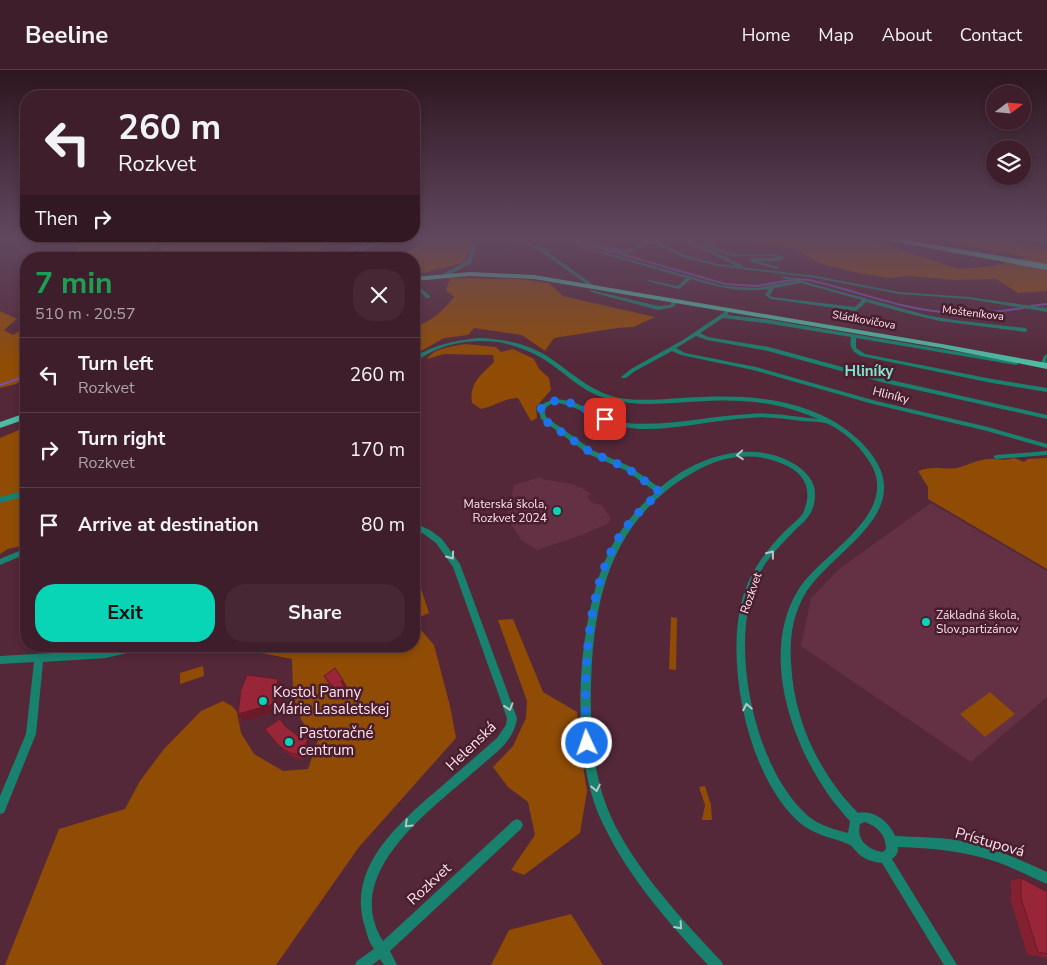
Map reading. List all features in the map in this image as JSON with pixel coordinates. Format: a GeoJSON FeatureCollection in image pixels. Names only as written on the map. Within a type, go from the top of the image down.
{"type":"FeatureCollection","features":[{"type":"Feature","properties":{"kind":"main road","name":"Sládkovičova"},"geometry":{"type":"LineString","coordinates":[[548,281],[729,310],[1018,362],[1045,365]]}},
{"type":"Feature","properties":{"kind":"main road"},"geometry":{"type":"LineString","coordinates":[[0,425],[20,418]]}},
{"type":"Feature","properties":{"kind":"street"},"geometry":{"type":"LineString","coordinates":[[582,281],[593,289]]}},
{"type":"Feature","properties":{"kind":"street"},"geometry":{"type":"LineString","coordinates":[[649,281],[679,288],[686,281]]}},
{"type":"Feature","properties":{"kind":"street","name":"Mošteníkova"},"geometry":{"type":"LineString","coordinates":[[701,281],[738,289],[757,289],[804,282],[936,318],[1025,330]]}},
{"type":"Feature","properties":{"kind":"street"},"geometry":{"type":"LineString","coordinates":[[817,281],[875,290],[969,298],[1047,310]]}},
{"type":"Feature","properties":{"kind":"street"},"geometry":{"type":"LineString","coordinates":[[772,287],[767,295],[771,298],[856,309],[866,299]]}},
{"type":"Feature","properties":{"kind":"street"},"geometry":{"type":"LineString","coordinates":[[420,289],[428,297]]}},
{"type":"Feature","properties":{"kind":"street"},"geometry":{"type":"LineString","coordinates":[[624,377],[696,334],[729,310]]}},
{"type":"Feature","properties":{"kind":"street","name":"Sládkovičova"},"geometry":{"type":"LineString","coordinates":[[722,316],[765,321],[1018,362]]}},
{"type":"Feature","properties":{"kind":"street","name":"Hliníky"},"geometry":{"type":"LineString","coordinates":[[696,334],[707,338],[769,349],[876,379],[1047,417]]}},
{"type":"Feature","properties":{"kind":"street"},"geometry":{"type":"LineString","coordinates":[[854,336],[852,345],[854,351],[862,355],[1047,390]]}},
{"type":"Feature","properties":{"kind":"street"},"geometry":{"type":"LineString","coordinates":[[420,356],[453,342],[472,340],[506,342],[532,351],[581,385],[613,398],[656,402],[737,397],[754,398],[796,408],[826,421],[854,440],[869,455],[877,470],[881,484],[877,507],[864,526],[817,572],[800,593],[786,631],[788,680],[796,716],[810,756],[837,799],[856,819]]}},
{"type":"Feature","properties":{"kind":"street","name":"Hliníky"},"geometry":{"type":"LineString","coordinates":[[672,349],[683,354],[754,368],[875,403],[988,429],[1047,446]]}},
{"type":"Feature","properties":{"kind":"street"},"geometry":{"type":"LineString","coordinates":[[1045,365],[1047,356]]}},
{"type":"Feature","properties":{"kind":"street"},"geometry":{"type":"LineString","coordinates":[[660,492],[627,468],[590,452],[547,422],[543,418],[541,408],[545,403],[553,400],[567,403],[619,425],[655,428],[769,415],[826,421]]}},
{"type":"Feature","properties":{"kind":"street"},"geometry":{"type":"LineString","coordinates":[[996,457],[1047,453]]}},
{"type":"Feature","properties":{"kind":"street","name":"Rozkvet"},"geometry":{"type":"LineString","coordinates":[[717,965],[676,923],[622,849],[603,810],[597,794],[587,743],[586,679],[589,637],[600,582],[610,555],[622,533],[660,492],[688,472],[712,460],[737,454],[768,455],[787,462],[805,478],[810,490],[812,504],[808,512],[756,573],[743,614],[741,643],[745,706],[752,730],[784,798],[803,819],[827,833],[854,840]]}},
{"type":"Feature","properties":{"kind":"street"},"geometry":{"type":"LineString","coordinates":[[0,500],[20,495]]}},
{"type":"Feature","properties":{"kind":"street","name":"Helenská"},"geometry":{"type":"LineString","coordinates":[[391,965],[381,951],[368,926],[366,907],[368,882],[377,861],[391,841],[410,822],[501,742],[511,726],[512,718],[457,566],[439,541],[420,529]]}},
{"type":"Feature","properties":{"kind":"street"},"geometry":{"type":"LineString","coordinates":[[0,562],[20,554]]}},
{"type":"Feature","properties":{"kind":"street"},"geometry":{"type":"LineString","coordinates":[[0,660],[39,659],[114,652]]}},
{"type":"Feature","properties":{"kind":"street"},"geometry":{"type":"LineString","coordinates":[[0,809],[31,734],[39,659]]}},
{"type":"Feature","properties":{"kind":"street"},"geometry":{"type":"LineString","coordinates":[[865,816],[877,820],[887,829],[892,841],[892,852],[885,858],[874,858],[862,851],[854,840],[852,828],[856,819],[865,816]]}},
{"type":"Feature","properties":{"kind":"street","name":"Rozkvet"},"geometry":{"type":"LineString","coordinates":[[361,965],[381,951],[517,825]]}},
{"type":"Feature","properties":{"kind":"street","name":"Prístupová"},"geometry":{"type":"LineString","coordinates":[[892,841],[943,844],[989,855],[1025,867],[1047,878]]}},
{"type":"Feature","properties":{"kind":"street"},"geometry":{"type":"LineString","coordinates":[[885,858],[951,965]]}},
{"type":"Feature","properties":{"kind":"shaded area"},"geometry":{"type":"Polygon","coordinates":[[[449,281],[533,281],[549,283],[563,296],[655,317],[633,327],[554,338],[545,351],[522,335],[474,328],[468,335],[444,338],[420,352],[420,325],[441,311],[454,297],[446,290],[449,281]]]}},
{"type":"Feature","properties":{"kind":"shaded area"},"geometry":{"type":"Polygon","coordinates":[[[999,281],[1047,281],[1047,291],[1018,293],[999,281]]]}},
{"type":"Feature","properties":{"kind":"shaded area"},"geometry":{"type":"Polygon","coordinates":[[[0,311],[17,319],[4,330],[13,335],[20,331],[20,382],[0,388],[0,311]]]}},
{"type":"Feature","properties":{"kind":"shaded area"},"geometry":{"type":"Polygon","coordinates":[[[465,344],[496,347],[501,352],[513,349],[534,359],[539,369],[549,378],[551,390],[536,407],[537,418],[531,421],[518,398],[481,409],[472,403],[474,385],[494,362],[493,355],[444,354],[427,359],[439,350],[465,344]]]}},
{"type":"Feature","properties":{"kind":"shaded area"},"geometry":{"type":"Polygon","coordinates":[[[20,430],[20,546],[8,549],[0,554],[0,438],[20,430]]]}},
{"type":"Feature","properties":{"kind":"shaded area"},"geometry":{"type":"Polygon","coordinates":[[[1014,458],[1024,462],[1028,459],[1047,458],[1047,569],[928,499],[928,487],[918,471],[929,468],[957,468],[986,459],[1005,460],[1014,458]]]}},
{"type":"Feature","properties":{"kind":"shaded area","name":"Materská škola, Rozkvet 2024"},"geometry":{"type":"Polygon","coordinates":[[[541,477],[542,479],[572,484],[584,489],[591,494],[587,496],[592,503],[602,505],[611,519],[607,524],[579,536],[537,550],[521,540],[507,517],[514,485],[541,477]]]}},
{"type":"Feature","properties":{"kind":"shaded area","name":"Základná škola, Slov.partizánov"},"geometry":{"type":"Polygon","coordinates":[[[931,503],[1047,571],[1047,697],[971,762],[801,646],[811,598],[839,569],[931,503]]]}},
{"type":"Feature","properties":{"kind":"shaded area"},"geometry":{"type":"Polygon","coordinates":[[[420,585],[429,613],[420,617],[420,585]]]}},
{"type":"Feature","properties":{"kind":"shaded area"},"geometry":{"type":"Polygon","coordinates":[[[671,617],[677,618],[676,670],[669,669],[671,617]]]}},
{"type":"Feature","properties":{"kind":"shaded area"},"geometry":{"type":"Polygon","coordinates":[[[513,619],[543,692],[577,712],[580,748],[587,791],[580,833],[524,875],[511,870],[535,835],[528,802],[508,787],[493,767],[513,746],[526,718],[527,701],[498,620],[513,619]]]}},
{"type":"Feature","properties":{"kind":"shaded area"},"geometry":{"type":"Polygon","coordinates":[[[420,629],[434,645],[450,706],[456,738],[359,847],[276,965],[5,965],[59,829],[125,809],[140,781],[164,749],[201,711],[223,701],[232,706],[237,712],[241,733],[254,754],[283,771],[308,769],[318,740],[309,732],[299,713],[294,693],[292,659],[256,652],[420,652],[420,629]]]}},
{"type":"Feature","properties":{"kind":"shaded area"},"geometry":{"type":"Polygon","coordinates":[[[203,666],[204,676],[180,684],[180,673],[203,666]]]}},
{"type":"Feature","properties":{"kind":"shaded area"},"geometry":{"type":"Polygon","coordinates":[[[990,692],[1015,714],[985,737],[960,714],[990,692]]]}},
{"type":"Feature","properties":{"kind":"shaded area"},"geometry":{"type":"Polygon","coordinates":[[[705,786],[711,805],[712,820],[702,820],[705,805],[699,787],[705,786]]]}},
{"type":"Feature","properties":{"kind":"shaded area"},"geometry":{"type":"Polygon","coordinates":[[[571,914],[603,965],[491,965],[509,930],[571,914]]]}},
{"type":"Feature","properties":{"kind":"building"},"geometry":{"type":"Polygon","coordinates":[[[335,668],[343,680],[341,681],[345,689],[339,693],[324,676],[335,668]]]}},
{"type":"Feature","properties":{"kind":"building"},"geometry":{"type":"Polygon","coordinates":[[[247,675],[278,679],[273,704],[238,714],[241,690],[247,675]]]}},
{"type":"Feature","properties":{"kind":"building","name":"Pastoračné centrum"},"geometry":{"type":"Polygon","coordinates":[[[280,719],[285,726],[298,736],[308,739],[301,755],[290,753],[279,746],[265,729],[280,719]]]}},
{"type":"Feature","properties":{"kind":"building"},"geometry":{"type":"Polygon","coordinates":[[[1021,878],[1047,892],[1047,954],[1038,952],[1021,898],[1021,878]]]}},
{"type":"Feature","properties":{"kind":"waterway"},"geometry":{"type":"LineString","coordinates":[[714,281],[725,284],[757,286],[787,281]]}},
{"type":"Feature","properties":{"kind":"waterway"},"geometry":{"type":"LineString","coordinates":[[812,281],[892,303],[926,310],[973,313],[1023,308]]}},
{"type":"Feature","properties":{"kind":"waterway"},"geometry":{"type":"LineString","coordinates":[[1031,306],[1047,304]]}},
{"type":"Feature","properties":{"kind":"waterway"},"geometry":{"type":"LineString","coordinates":[[0,385],[20,378]]}},
{"type":"Feature","properties":{"kind":"place","name":"Materská škola, Rozkvet 2024"},"geometry":{"type":"Point","coordinates":[557,511]}},
{"type":"Feature","properties":{"kind":"place","name":"Základná škola, Slov.partizánov"},"geometry":{"type":"Point","coordinates":[926,622]}},
{"type":"Feature","properties":{"kind":"place","name":"Kostol Panny Márie Lasaletskej"},"geometry":{"type":"Point","coordinates":[263,701]}},
{"type":"Feature","properties":{"kind":"place","name":"Pastoračné centrum"},"geometry":{"type":"Point","coordinates":[289,742]}},
{"type":"Feature","properties":{"kind":"district","name":"Hliníky"},"geometry":{"type":"Point","coordinates":[869,371]}},
{"type":"Feature","properties":{"kind":"route"},"geometry":{"type":"LineString","coordinates":[[587,743],[586,679],[589,637],[600,582],[610,555],[622,533],[660,492],[627,468],[590,452],[547,422],[543,418],[541,408],[545,403],[553,400],[577,406],[605,419]]}}]}
